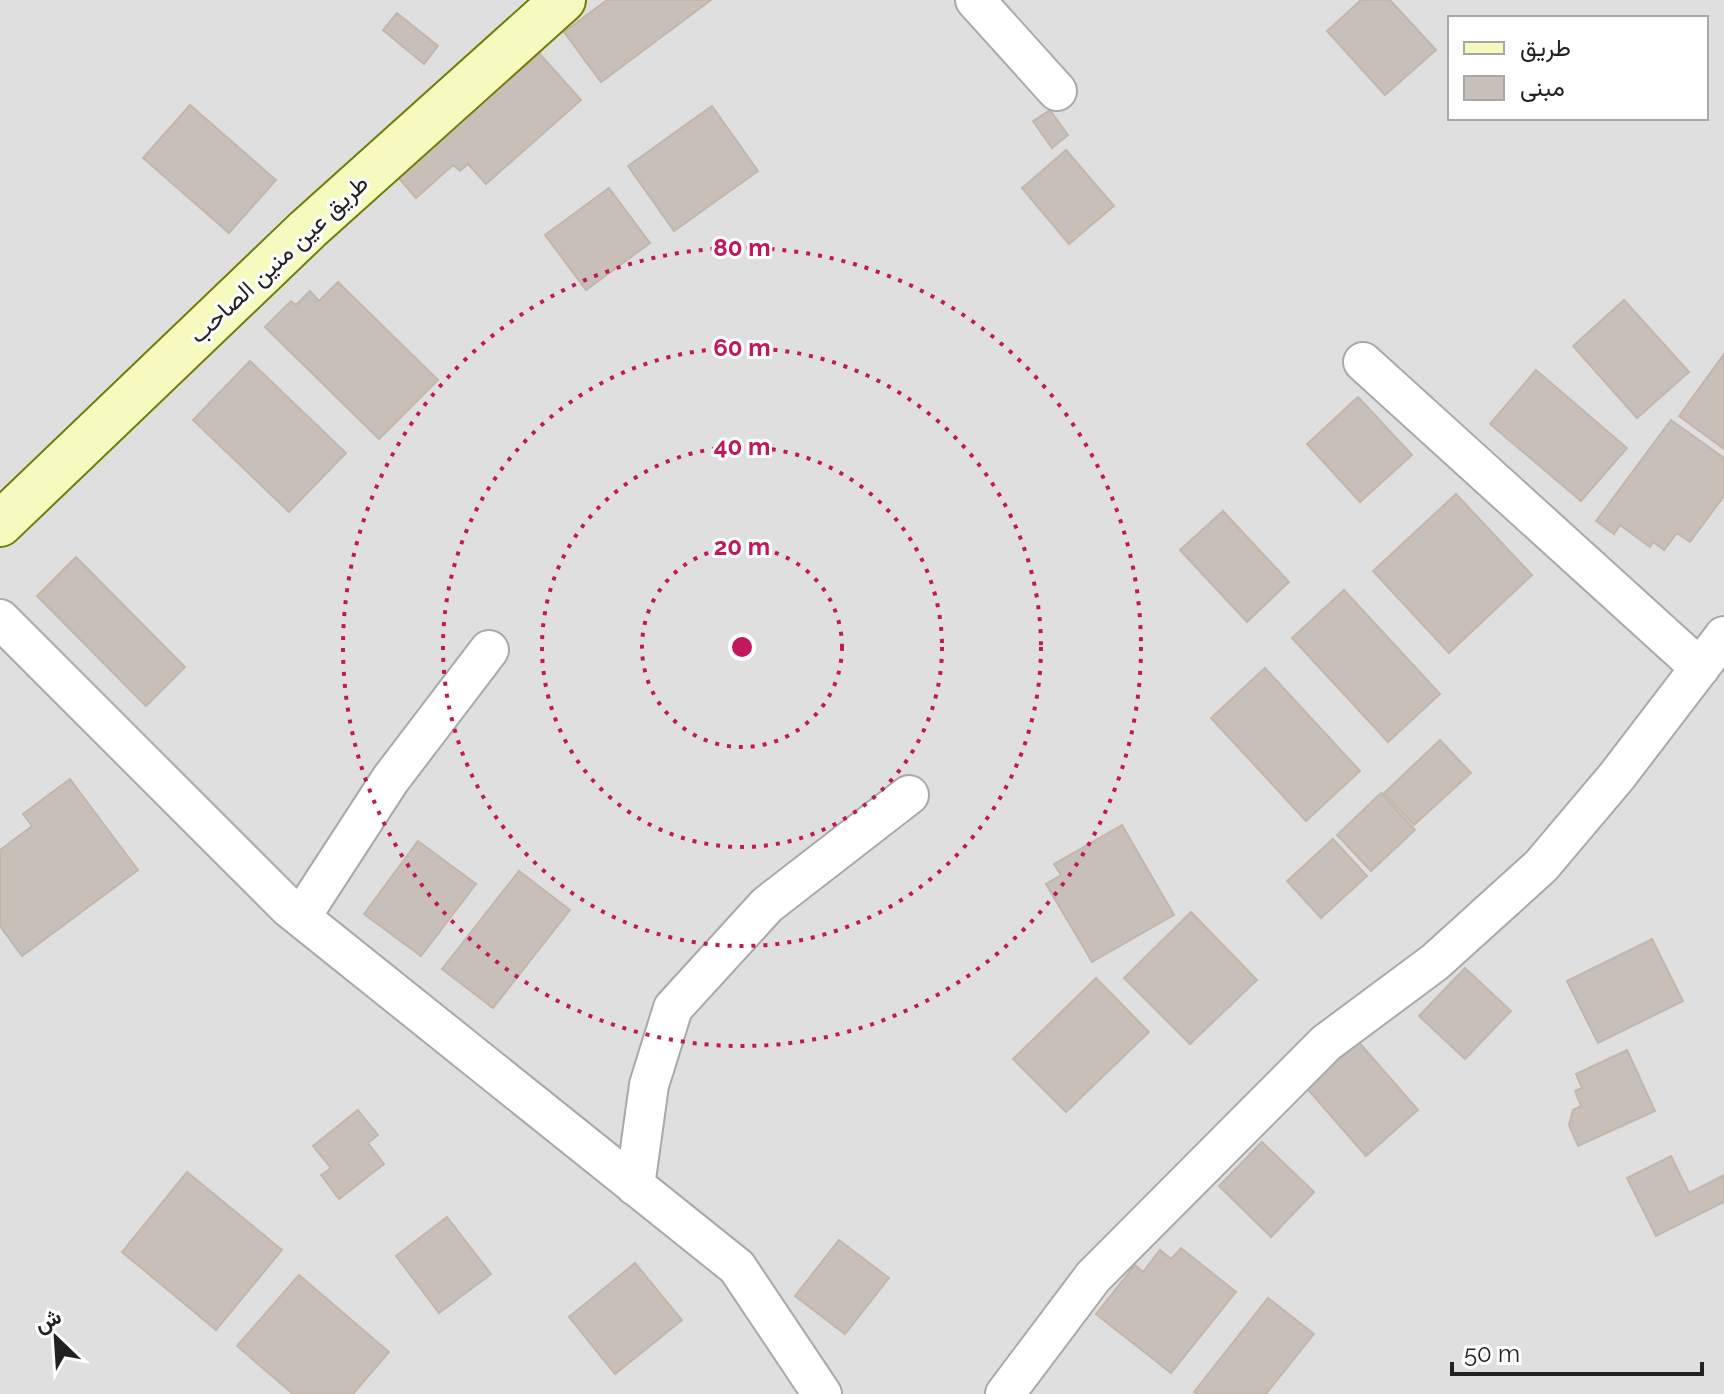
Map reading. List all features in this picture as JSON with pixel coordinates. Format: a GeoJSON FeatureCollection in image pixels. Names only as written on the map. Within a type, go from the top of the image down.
{"type":"FeatureCollection","features":[{"type":"Feature","properties":{"kind":"main road","name":"طريق عين منين الصاحب"},"geometry":{"type":"LineString","coordinates":[[0,524],[308,229],[563,0]]}},
{"type":"Feature","properties":{"kind":"street"},"geometry":{"type":"LineString","coordinates":[[975,0],[1057,91]]}},
{"type":"Feature","properties":{"kind":"street"},"geometry":{"type":"LineString","coordinates":[[1363,362],[1700,668]]}},
{"type":"Feature","properties":{"kind":"street"},"geometry":{"type":"LineString","coordinates":[[0,619],[301,917],[737,1267],[822,1394]]}},
{"type":"Feature","properties":{"kind":"street"},"geometry":{"type":"LineString","coordinates":[[1005,1394],[1093,1277],[1316,1052],[1435,962],[1541,866],[1617,776],[1724,636]]}},
{"type":"Feature","properties":{"kind":"street"},"geometry":{"type":"LineString","coordinates":[[301,917],[390,780],[489,650]]}},
{"type":"Feature","properties":{"kind":"street"},"geometry":{"type":"LineString","coordinates":[[635,1186],[649,1085],[673,1008],[767,905],[909,795]]}},
{"type":"Feature","properties":{"kind":"shaded area"},"geometry":{"type":"Polygon","coordinates":[[[0,0],[1724,0],[1724,1394],[0,1394],[0,0]]]}},
{"type":"Feature","properties":{"kind":"building"},"geometry":{"type":"Polygon","coordinates":[[[607,0],[711,0],[601,82],[564,32],[607,0]]]}},
{"type":"Feature","properties":{"kind":"building"},"geometry":{"type":"Polygon","coordinates":[[[1361,0],[1390,0],[1436,50],[1385,95],[1327,31],[1361,0]]]}},
{"type":"Feature","properties":{"kind":"building"},"geometry":{"type":"Polygon","coordinates":[[[397,13],[438,46],[424,64],[383,30],[397,13]]]}},
{"type":"Feature","properties":{"kind":"building"},"geometry":{"type":"Polygon","coordinates":[[[538,52],[581,100],[486,184],[468,164],[460,171],[453,165],[416,198],[397,176],[538,52]]]}},
{"type":"Feature","properties":{"kind":"building"},"geometry":{"type":"Polygon","coordinates":[[[190,105],[276,180],[229,233],[143,158],[190,105]]]}},
{"type":"Feature","properties":{"kind":"building"},"geometry":{"type":"Polygon","coordinates":[[[712,106],[758,171],[674,231],[628,166],[712,106]]]}},
{"type":"Feature","properties":{"kind":"building"},"geometry":{"type":"Polygon","coordinates":[[[1050,110],[1068,135],[1052,148],[1033,121],[1050,110]]]}},
{"type":"Feature","properties":{"kind":"building"},"geometry":{"type":"Polygon","coordinates":[[[1066,150],[1114,206],[1069,244],[1022,188],[1066,150]]]}},
{"type":"Feature","properties":{"kind":"building"},"geometry":{"type":"Polygon","coordinates":[[[609,188],[650,243],[586,290],[545,235],[609,188]]]}},
{"type":"Feature","properties":{"kind":"building"},"geometry":{"type":"Polygon","coordinates":[[[338,282],[438,380],[379,439],[265,327],[291,301],[296,305],[310,291],[319,301],[338,282]]]}},
{"type":"Feature","properties":{"kind":"building"},"geometry":{"type":"Polygon","coordinates":[[[1624,300],[1689,372],[1637,418],[1573,346],[1624,300]]]}},
{"type":"Feature","properties":{"kind":"building"},"geometry":{"type":"Polygon","coordinates":[[[1724,354],[1724,449],[1679,416],[1724,354]]]}},
{"type":"Feature","properties":{"kind":"building"},"geometry":{"type":"Polygon","coordinates":[[[250,361],[346,453],[289,512],[193,420],[250,361]]]}},
{"type":"Feature","properties":{"kind":"building"},"geometry":{"type":"Polygon","coordinates":[[[1536,370],[1627,448],[1581,501],[1490,424],[1536,370]]]}},
{"type":"Feature","properties":{"kind":"building"},"geometry":{"type":"Polygon","coordinates":[[[1358,397],[1412,455],[1360,502],[1307,444],[1358,397]]]}},
{"type":"Feature","properties":{"kind":"building"},"geometry":{"type":"Polygon","coordinates":[[[1671,420],[1724,458],[1724,496],[1690,542],[1677,533],[1664,550],[1653,542],[1650,547],[1620,525],[1614,534],[1596,521],[1671,420]]]}},
{"type":"Feature","properties":{"kind":"building"},"geometry":{"type":"Polygon","coordinates":[[[1456,494],[1532,575],[1449,653],[1373,571],[1456,494]]]}},
{"type":"Feature","properties":{"kind":"building"},"geometry":{"type":"Polygon","coordinates":[[[1223,511],[1289,582],[1247,622],[1180,550],[1223,511]]]}},
{"type":"Feature","properties":{"kind":"building"},"geometry":{"type":"Polygon","coordinates":[[[76,557],[185,667],[146,706],[37,596],[76,557]]]}},
{"type":"Feature","properties":{"kind":"building"},"geometry":{"type":"Polygon","coordinates":[[[1344,590],[1440,694],[1388,742],[1292,638],[1344,590]]]}},
{"type":"Feature","properties":{"kind":"building"},"geometry":{"type":"Polygon","coordinates":[[[1265,668],[1360,771],[1306,821],[1211,718],[1265,668]]]}},
{"type":"Feature","properties":{"kind":"building"},"geometry":{"type":"Polygon","coordinates":[[[1440,740],[1471,773],[1414,825],[1384,793],[1440,740]]]}},
{"type":"Feature","properties":{"kind":"building"},"geometry":{"type":"Polygon","coordinates":[[[70,779],[138,870],[22,956],[0,926],[0,850],[32,826],[23,814],[70,779]]]}},
{"type":"Feature","properties":{"kind":"building"},"geometry":{"type":"Polygon","coordinates":[[[1381,793],[1415,830],[1371,871],[1337,835],[1381,793]]]}},
{"type":"Feature","properties":{"kind":"building"},"geometry":{"type":"Polygon","coordinates":[[[1122,825],[1174,915],[1092,962],[1046,884],[1061,875],[1054,864],[1122,825]]]}},
{"type":"Feature","properties":{"kind":"building"},"geometry":{"type":"Polygon","coordinates":[[[1333,839],[1367,876],[1321,918],[1287,881],[1333,839]]]}},
{"type":"Feature","properties":{"kind":"building"},"geometry":{"type":"Polygon","coordinates":[[[418,841],[476,884],[421,956],[364,914],[418,841]]]}},
{"type":"Feature","properties":{"kind":"building"},"geometry":{"type":"Polygon","coordinates":[[[519,871],[570,910],[493,1008],[442,969],[519,871]]]}},
{"type":"Feature","properties":{"kind":"building"},"geometry":{"type":"Polygon","coordinates":[[[1191,912],[1257,980],[1190,1044],[1124,978],[1191,912]]]}},
{"type":"Feature","properties":{"kind":"building"},"geometry":{"type":"Polygon","coordinates":[[[1652,939],[1683,1001],[1598,1043],[1567,981],[1652,939]]]}},
{"type":"Feature","properties":{"kind":"building"},"geometry":{"type":"Polygon","coordinates":[[[1465,968],[1511,1011],[1465,1059],[1419,1016],[1465,968]]]}},
{"type":"Feature","properties":{"kind":"building"},"geometry":{"type":"Polygon","coordinates":[[[1096,978],[1149,1032],[1066,1112],[1013,1059],[1096,978]]]}},
{"type":"Feature","properties":{"kind":"building"},"geometry":{"type":"Polygon","coordinates":[[[1356,1039],[1418,1110],[1366,1156],[1304,1085],[1356,1039]]]}},
{"type":"Feature","properties":{"kind":"building"},"geometry":{"type":"Polygon","coordinates":[[[1627,1050],[1655,1111],[1578,1146],[1569,1125],[1573,1110],[1581,1106],[1575,1091],[1582,1088],[1576,1074],[1627,1050]]]}},
{"type":"Feature","properties":{"kind":"building"},"geometry":{"type":"Polygon","coordinates":[[[358,1110],[378,1135],[368,1143],[384,1164],[339,1199],[321,1175],[331,1168],[313,1146],[358,1110]]]}},
{"type":"Feature","properties":{"kind":"building"},"geometry":{"type":"Polygon","coordinates":[[[1262,1142],[1314,1192],[1271,1237],[1219,1186],[1262,1142]]]}},
{"type":"Feature","properties":{"kind":"building"},"geometry":{"type":"Polygon","coordinates":[[[1671,1156],[1689,1193],[1724,1175],[1724,1202],[1656,1236],[1627,1178],[1671,1156]]]}},
{"type":"Feature","properties":{"kind":"building"},"geometry":{"type":"Polygon","coordinates":[[[187,1172],[282,1250],[216,1330],[122,1252],[187,1172]]]}},
{"type":"Feature","properties":{"kind":"building"},"geometry":{"type":"Polygon","coordinates":[[[447,1217],[491,1274],[439,1313],[396,1256],[447,1217]]]}},
{"type":"Feature","properties":{"kind":"building"},"geometry":{"type":"Polygon","coordinates":[[[839,1240],[889,1278],[845,1334],[795,1296],[839,1240]]]}},
{"type":"Feature","properties":{"kind":"building"},"geometry":{"type":"Polygon","coordinates":[[[1181,1248],[1236,1292],[1171,1373],[1096,1314],[1135,1265],[1143,1272],[1160,1250],[1171,1259],[1181,1248]]]}},
{"type":"Feature","properties":{"kind":"building"},"geometry":{"type":"Polygon","coordinates":[[[635,1263],[682,1320],[615,1374],[569,1317],[635,1263]]]}},
{"type":"Feature","properties":{"kind":"building"},"geometry":{"type":"Polygon","coordinates":[[[299,1275],[389,1352],[353,1394],[293,1394],[237,1346],[299,1275]]]}},
{"type":"Feature","properties":{"kind":"building"},"geometry":{"type":"Polygon","coordinates":[[[1268,1298],[1314,1334],[1266,1394],[1194,1392],[1268,1298]]]}}]}
